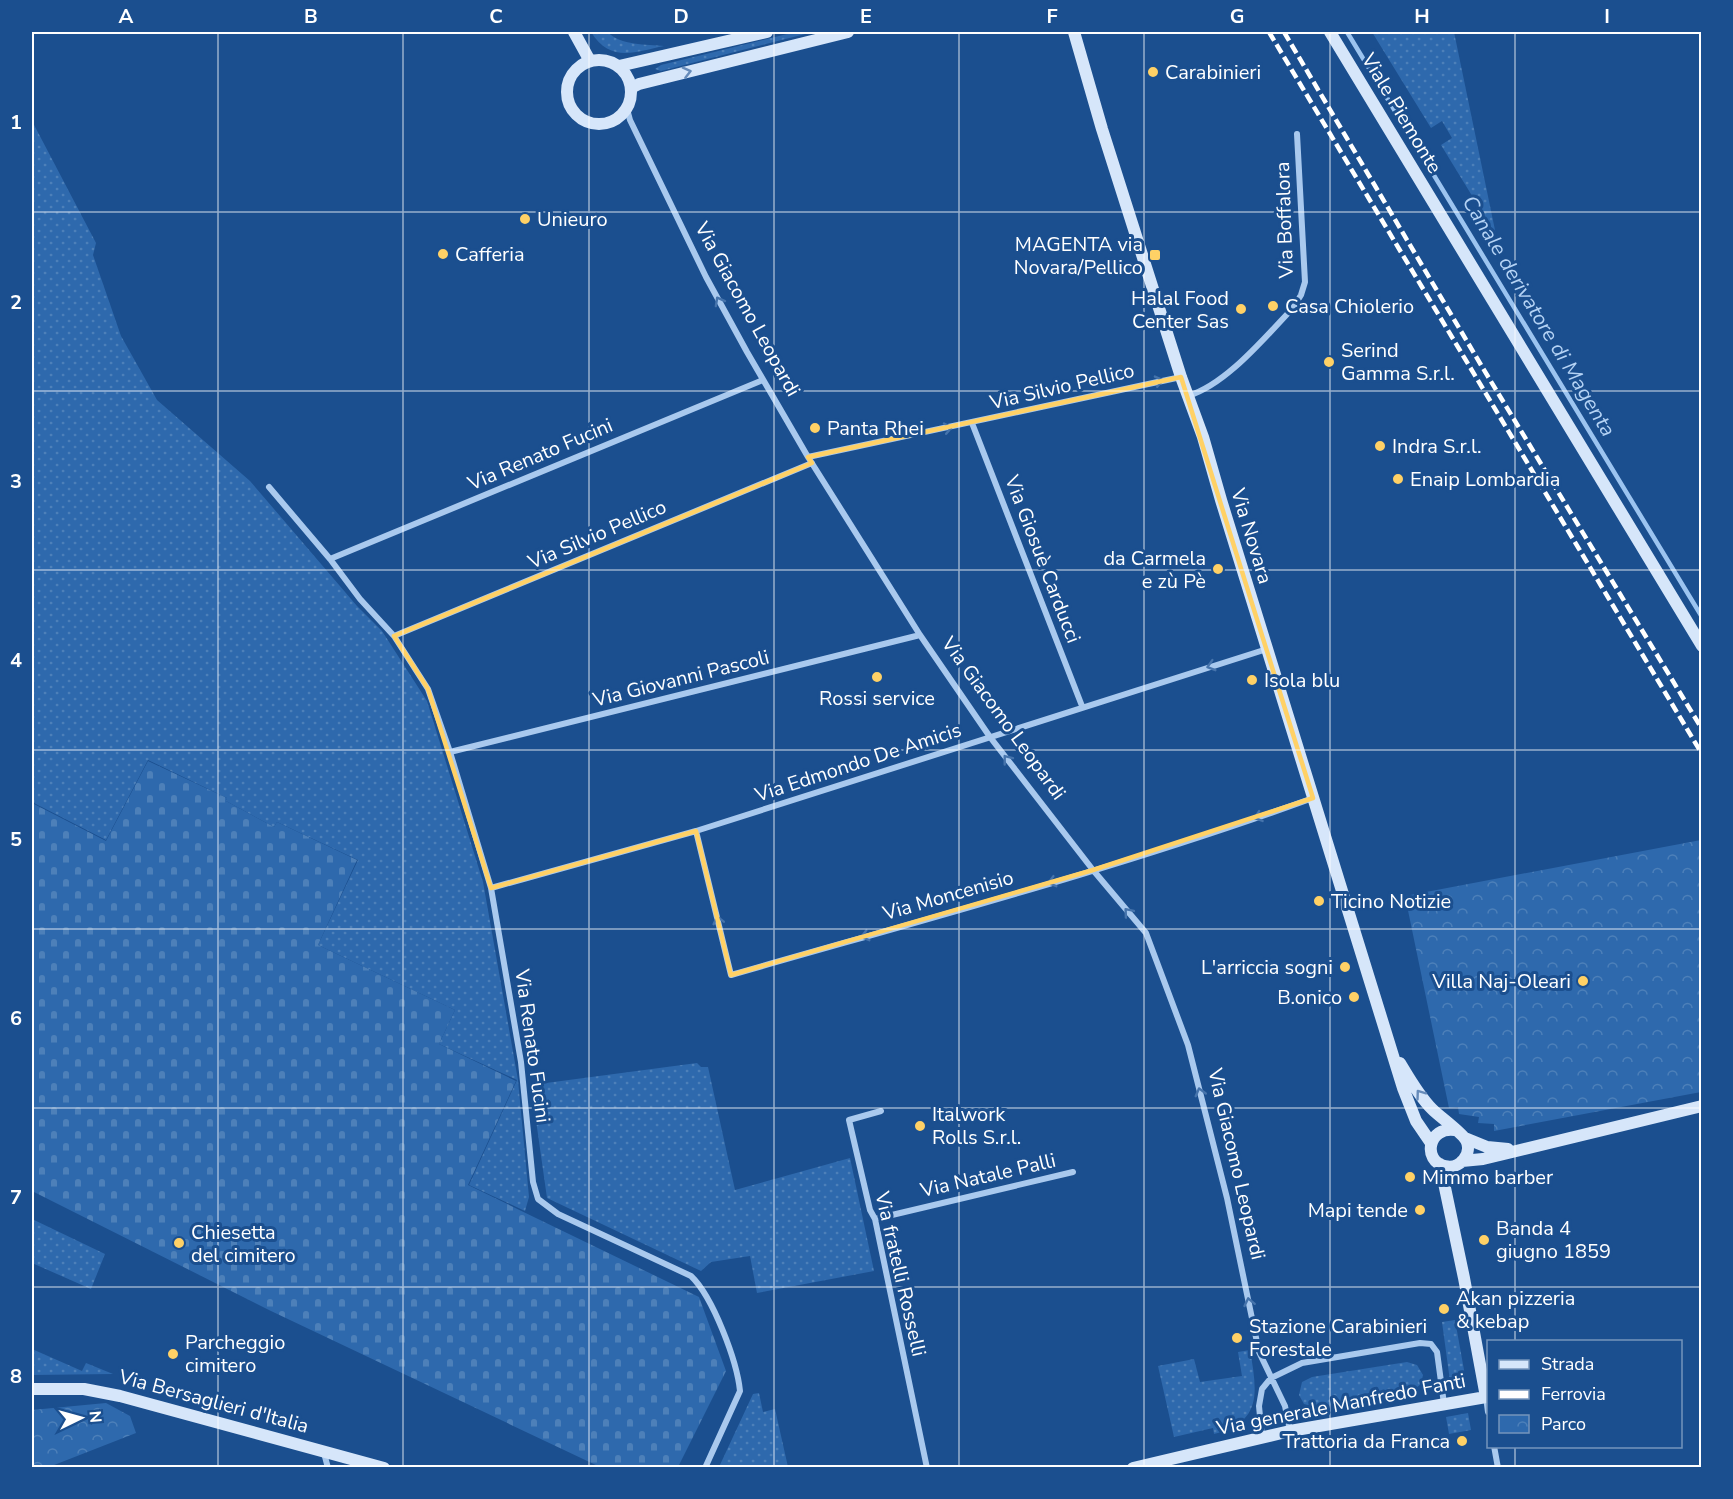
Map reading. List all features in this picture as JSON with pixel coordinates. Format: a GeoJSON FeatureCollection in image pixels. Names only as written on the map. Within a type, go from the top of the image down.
{"type":"FeatureCollection","features":[{"type":"Feature","properties":{"kind":"street"},"geometry":{"type":"LineString","coordinates":[[574,32],[590,61]]}},
{"type":"Feature","properties":{"kind":"street"},"geometry":{"type":"LineString","coordinates":[[619,66],[768,32]]}},
{"type":"Feature","properties":{"kind":"street"},"geometry":{"type":"LineString","coordinates":[[632,88],[639,84],[824,34],[848,32]]}},
{"type":"Feature","properties":{"kind":"street","name":"Via Novara"},"geometry":{"type":"LineString","coordinates":[[1074,32],[1102,129],[1181,376],[1203,437],[1403,1088],[1416,1121],[1431,1143]]}},
{"type":"Feature","properties":{"kind":"street","name":"Viale Piemonte"},"geometry":{"type":"LineString","coordinates":[[1330,32],[1701,646]]}},
{"type":"Feature","properties":{"kind":"street"},"geometry":{"type":"LineString","coordinates":[[606,60],[619,66],[626,73],[632,88],[627,109],[621,116],[603,125],[584,121],[571,109],[567,93],[571,76],[583,64],[590,61],[606,60]]}},
{"type":"Feature","properties":{"kind":"street","name":"Via Giacomo Leopardi"},"geometry":{"type":"LineString","coordinates":[[627,109],[630,120],[706,277],[810,460],[920,634],[990,737],[1093,870],[1146,933],[1188,1046],[1227,1198],[1259,1352],[1285,1406],[1290,1431]]}},
{"type":"Feature","properties":{"kind":"street","name":"Via Boffalora"},"geometry":{"type":"LineString","coordinates":[[1188,396],[1204,392],[1227,374],[1293,308],[1301,295],[1305,282],[1297,134]]}},
{"type":"Feature","properties":{"kind":"street","name":"Via Silvio Pellico"},"geometry":{"type":"LineString","coordinates":[[394,636],[810,460],[1181,376]]}},
{"type":"Feature","properties":{"kind":"street","name":"Via Renato Fucini"},"geometry":{"type":"LineString","coordinates":[[330,559],[763,380]]}},
{"type":"Feature","properties":{"kind":"street","name":"Via Giosuè Carducci"},"geometry":{"type":"LineString","coordinates":[[972,423],[1082,706]]}},
{"type":"Feature","properties":{"kind":"street","name":"Via Renato Fucini"},"geometry":{"type":"LineString","coordinates":[[269,487],[330,559],[360,599],[394,636],[428,689],[450,752],[491,888],[521,1062],[535,1192],[538,1199],[558,1214],[691,1276],[703,1289],[724,1333],[740,1391],[705,1467]]}},
{"type":"Feature","properties":{"kind":"street","name":"Via Giovanni Pascoli"},"geometry":{"type":"LineString","coordinates":[[450,752],[920,634]]}},
{"type":"Feature","properties":{"kind":"street","name":"Via Edmondo De Amicis"},"geometry":{"type":"LineString","coordinates":[[491,888],[696,831],[1082,706],[1267,649]]}},
{"type":"Feature","properties":{"kind":"street","name":"Via Moncenisio"},"geometry":{"type":"LineString","coordinates":[[696,831],[731,975],[1093,870],[1313,798]]}},
{"type":"Feature","properties":{"kind":"street","name":"Via Novara"},"geometry":{"type":"LineString","coordinates":[[1393,1052],[1430,1107],[1460,1134]]}},
{"type":"Feature","properties":{"kind":"street"},"geometry":{"type":"LineString","coordinates":[[1518,1149],[1487,1147],[1460,1134],[1443,1130],[1431,1143],[1432,1155],[1451,1164],[1483,1159],[1701,1106]]}},
{"type":"Feature","properties":{"kind":"street","name":"Via fratelli Rosselli"},"geometry":{"type":"LineString","coordinates":[[881,1111],[849,1120],[870,1210],[875,1219],[927,1467]]}},
{"type":"Feature","properties":{"kind":"street"},"geometry":{"type":"LineString","coordinates":[[1460,1134],[1468,1150],[1451,1164],[1444,1188],[1464,1278],[1487,1404]]}},
{"type":"Feature","properties":{"kind":"street","name":"Via Natale Palli"},"geometry":{"type":"LineString","coordinates":[[875,1219],[1073,1172]]}},
{"type":"Feature","properties":{"kind":"street"},"geometry":{"type":"LineString","coordinates":[[1262,1437],[1259,1406],[1262,1389],[1271,1378],[1302,1364],[1420,1343],[1431,1344],[1437,1352],[1444,1404]]}},
{"type":"Feature","properties":{"kind":"street","name":"Via Bersaglieri d'Italia"},"geometry":{"type":"LineString","coordinates":[[32,1389],[84,1389],[120,1396],[384,1467]]}},
{"type":"Feature","properties":{"kind":"street","name":"Via generale Manfredo Fanti"},"geometry":{"type":"LineString","coordinates":[[1133,1467],[1290,1431],[1486,1397]]}},
{"type":"Feature","properties":{"kind":"street"},"geometry":{"type":"LineString","coordinates":[[1494,1448],[1498,1467]]}},
{"type":"Feature","properties":{"kind":"street"},"geometry":{"type":"LineString","coordinates":[[323,1450],[328,1467]]}},
{"type":"Feature","properties":{"kind":"highlighted area"},"geometry":{"type":"Polygon","coordinates":[[[1181,377],[1313,798],[1093,870],[731,975],[696,831],[491,888],[428,689],[394,636],[812,463],[808,457],[1181,377]]]}},
{"type":"Feature","properties":{"kind":"green space"},"geometry":{"type":"Polygon","coordinates":[[[591,32],[608,32],[613,37],[627,42],[664,46],[633,52],[615,52],[598,42],[591,32]]]}},
{"type":"Feature","properties":{"kind":"green space"},"geometry":{"type":"Polygon","coordinates":[[[795,32],[813,32],[661,71],[655,69],[661,65],[795,32]]]}},
{"type":"Feature","properties":{"kind":"green space"},"geometry":{"type":"Polygon","coordinates":[[[1372,32],[1454,32],[1496,235],[1441,145],[1452,138],[1442,121],[1431,128],[1372,32]]]}},
{"type":"Feature","properties":{"kind":"green space"},"geometry":{"type":"Polygon","coordinates":[[[32,121],[96,243],[93,255],[121,336],[157,400],[250,481],[357,606],[382,631],[427,701],[483,882],[518,1080],[529,1197],[525,1211],[469,1185],[517,1080],[439,1044],[455,1010],[318,945],[358,860],[277,822],[274,827],[226,801],[227,798],[148,760],[106,840],[32,802],[32,121]]]}},
{"type":"Feature","properties":{"kind":"green space"},"geometry":{"type":"Polygon","coordinates":[[[148,761],[227,798],[226,801],[274,827],[277,822],[357,860],[318,945],[455,1010],[439,1044],[516,1081],[468,1185],[699,1297],[726,1371],[678,1467],[600,1467],[271,1311],[32,1191],[32,803],[106,841],[148,761]]]}},
{"type":"Feature","properties":{"kind":"green space"},"geometry":{"type":"Polygon","coordinates":[[[1701,840],[1701,1092],[1494,1131],[1494,1124],[1478,1123],[1479,1117],[1459,1114],[1458,1107],[1449,1108],[1405,896],[1701,840]]]}},
{"type":"Feature","properties":{"kind":"green space"},"geometry":{"type":"Polygon","coordinates":[[[697,1063],[701,1067],[708,1067],[735,1190],[850,1158],[874,1271],[757,1293],[750,1256],[711,1262],[701,1271],[547,1198],[531,1085],[697,1063]]]}},
{"type":"Feature","properties":{"kind":"green space"},"geometry":{"type":"Polygon","coordinates":[[[32,1219],[105,1254],[91,1289],[32,1263],[32,1219]]]}},
{"type":"Feature","properties":{"kind":"green space"},"geometry":{"type":"Polygon","coordinates":[[[1455,1320],[1466,1381],[1463,1387],[1456,1389],[1450,1381],[1442,1322],[1455,1320]]]}},
{"type":"Feature","properties":{"kind":"green space"},"geometry":{"type":"Polygon","coordinates":[[[32,1349],[82,1371],[86,1363],[113,1374],[32,1375],[32,1349]]]}},
{"type":"Feature","properties":{"kind":"green space"},"geometry":{"type":"Polygon","coordinates":[[[1250,1350],[1255,1391],[1249,1413],[1230,1429],[1214,1434],[1213,1428],[1174,1437],[1158,1366],[1194,1359],[1200,1382],[1242,1376],[1238,1352],[1250,1350]]]}},
{"type":"Feature","properties":{"kind":"green space"},"geometry":{"type":"Polygon","coordinates":[[[1407,1362],[1417,1365],[1423,1375],[1421,1384],[1412,1391],[1315,1407],[1304,1404],[1299,1395],[1302,1382],[1312,1377],[1407,1362]]]}},
{"type":"Feature","properties":{"kind":"green space"},"geometry":{"type":"Polygon","coordinates":[[[759,1393],[763,1412],[775,1409],[788,1467],[719,1467],[753,1394],[759,1393]]]}},
{"type":"Feature","properties":{"kind":"green space"},"geometry":{"type":"Polygon","coordinates":[[[106,1403],[130,1416],[136,1433],[49,1467],[32,1467],[32,1410],[106,1403]]]}},
{"type":"Feature","properties":{"kind":"green space"},"geometry":{"type":"Polygon","coordinates":[[[1468,1413],[1471,1430],[1449,1434],[1446,1417],[1468,1413]]]}},
{"type":"Feature","properties":{"kind":"waterway","name":"Canale derivatore di Magenta"},"geometry":{"type":"LineString","coordinates":[[1347,32],[1702,617]]}},
{"type":"Feature","properties":{"kind":"railway"},"geometry":{"type":"LineString","coordinates":[[1269,32],[1702,754]]}},
{"type":"Feature","properties":{"kind":"railway"},"geometry":{"type":"LineString","coordinates":[[1284,32],[1481,365],[1702,729]]}},
{"type":"Feature","properties":{"kind":"place","name":"Carabinieri"},"geometry":{"type":"Point","coordinates":[1153,72]}},
{"type":"Feature","properties":{"kind":"place","name":"Unieuro"},"geometry":{"type":"Point","coordinates":[525,219]}},
{"type":"Feature","properties":{"kind":"place","name":"Cafferia"},"geometry":{"type":"Point","coordinates":[443,254]}},
{"type":"Feature","properties":{"kind":"place","name":"MAGENTA via Novara/Pellico"},"geometry":{"type":"Point","coordinates":[1155,255]}},
{"type":"Feature","properties":{"kind":"place","name":"Casa Chiolerio"},"geometry":{"type":"Point","coordinates":[1273,306]}},
{"type":"Feature","properties":{"kind":"place","name":"Halal Food Center Sas"},"geometry":{"type":"Point","coordinates":[1241,309]}},
{"type":"Feature","properties":{"kind":"place","name":"Serind Gamma S.r.l."},"geometry":{"type":"Point","coordinates":[1329,362]}},
{"type":"Feature","properties":{"kind":"place","name":"Panta Rhei"},"geometry":{"type":"Point","coordinates":[815,428]}},
{"type":"Feature","properties":{"kind":"place","name":"Indra S.r.l."},"geometry":{"type":"Point","coordinates":[1380,446]}},
{"type":"Feature","properties":{"kind":"place","name":"Enaip Lombardia"},"geometry":{"type":"Point","coordinates":[1398,479]}},
{"type":"Feature","properties":{"kind":"place","name":"da Carmela e zù Pè"},"geometry":{"type":"Point","coordinates":[1218,569]}},
{"type":"Feature","properties":{"kind":"place","name":"Rossi service"},"geometry":{"type":"Point","coordinates":[877,677]}},
{"type":"Feature","properties":{"kind":"place","name":"Isola blu"},"geometry":{"type":"Point","coordinates":[1252,680]}},
{"type":"Feature","properties":{"kind":"place","name":"Ticino Notizie"},"geometry":{"type":"Point","coordinates":[1319,901]}},
{"type":"Feature","properties":{"kind":"place","name":"L'arriccia sogni"},"geometry":{"type":"Point","coordinates":[1345,967]}},
{"type":"Feature","properties":{"kind":"place","name":"Villa Naj-Oleari"},"geometry":{"type":"Point","coordinates":[1583,981]}},
{"type":"Feature","properties":{"kind":"place","name":"B.onico"},"geometry":{"type":"Point","coordinates":[1354,997]}},
{"type":"Feature","properties":{"kind":"place","name":"Italwork Rolls S.r.l."},"geometry":{"type":"Point","coordinates":[920,1126]}},
{"type":"Feature","properties":{"kind":"place","name":"Mimmo barber"},"geometry":{"type":"Point","coordinates":[1410,1177]}},
{"type":"Feature","properties":{"kind":"place","name":"Mapi tende"},"geometry":{"type":"Point","coordinates":[1420,1210]}},
{"type":"Feature","properties":{"kind":"place","name":"Banda 4 giugno 1859"},"geometry":{"type":"Point","coordinates":[1484,1240]}},
{"type":"Feature","properties":{"kind":"place","name":"Chiesetta del cimitero"},"geometry":{"type":"Point","coordinates":[179,1243]}},
{"type":"Feature","properties":{"kind":"place","name":"Akan pizzeria & kebap"},"geometry":{"type":"Point","coordinates":[1444,1309]}},
{"type":"Feature","properties":{"kind":"place","name":"Stazione Carabinieri Forestale"},"geometry":{"type":"Point","coordinates":[1237,1338]}},
{"type":"Feature","properties":{"kind":"place","name":"Parcheggio cimitero"},"geometry":{"type":"Point","coordinates":[173,1354]}},
{"type":"Feature","properties":{"kind":"place","name":"Trattoria da Franca"},"geometry":{"type":"Point","coordinates":[1462,1441]}}]}
